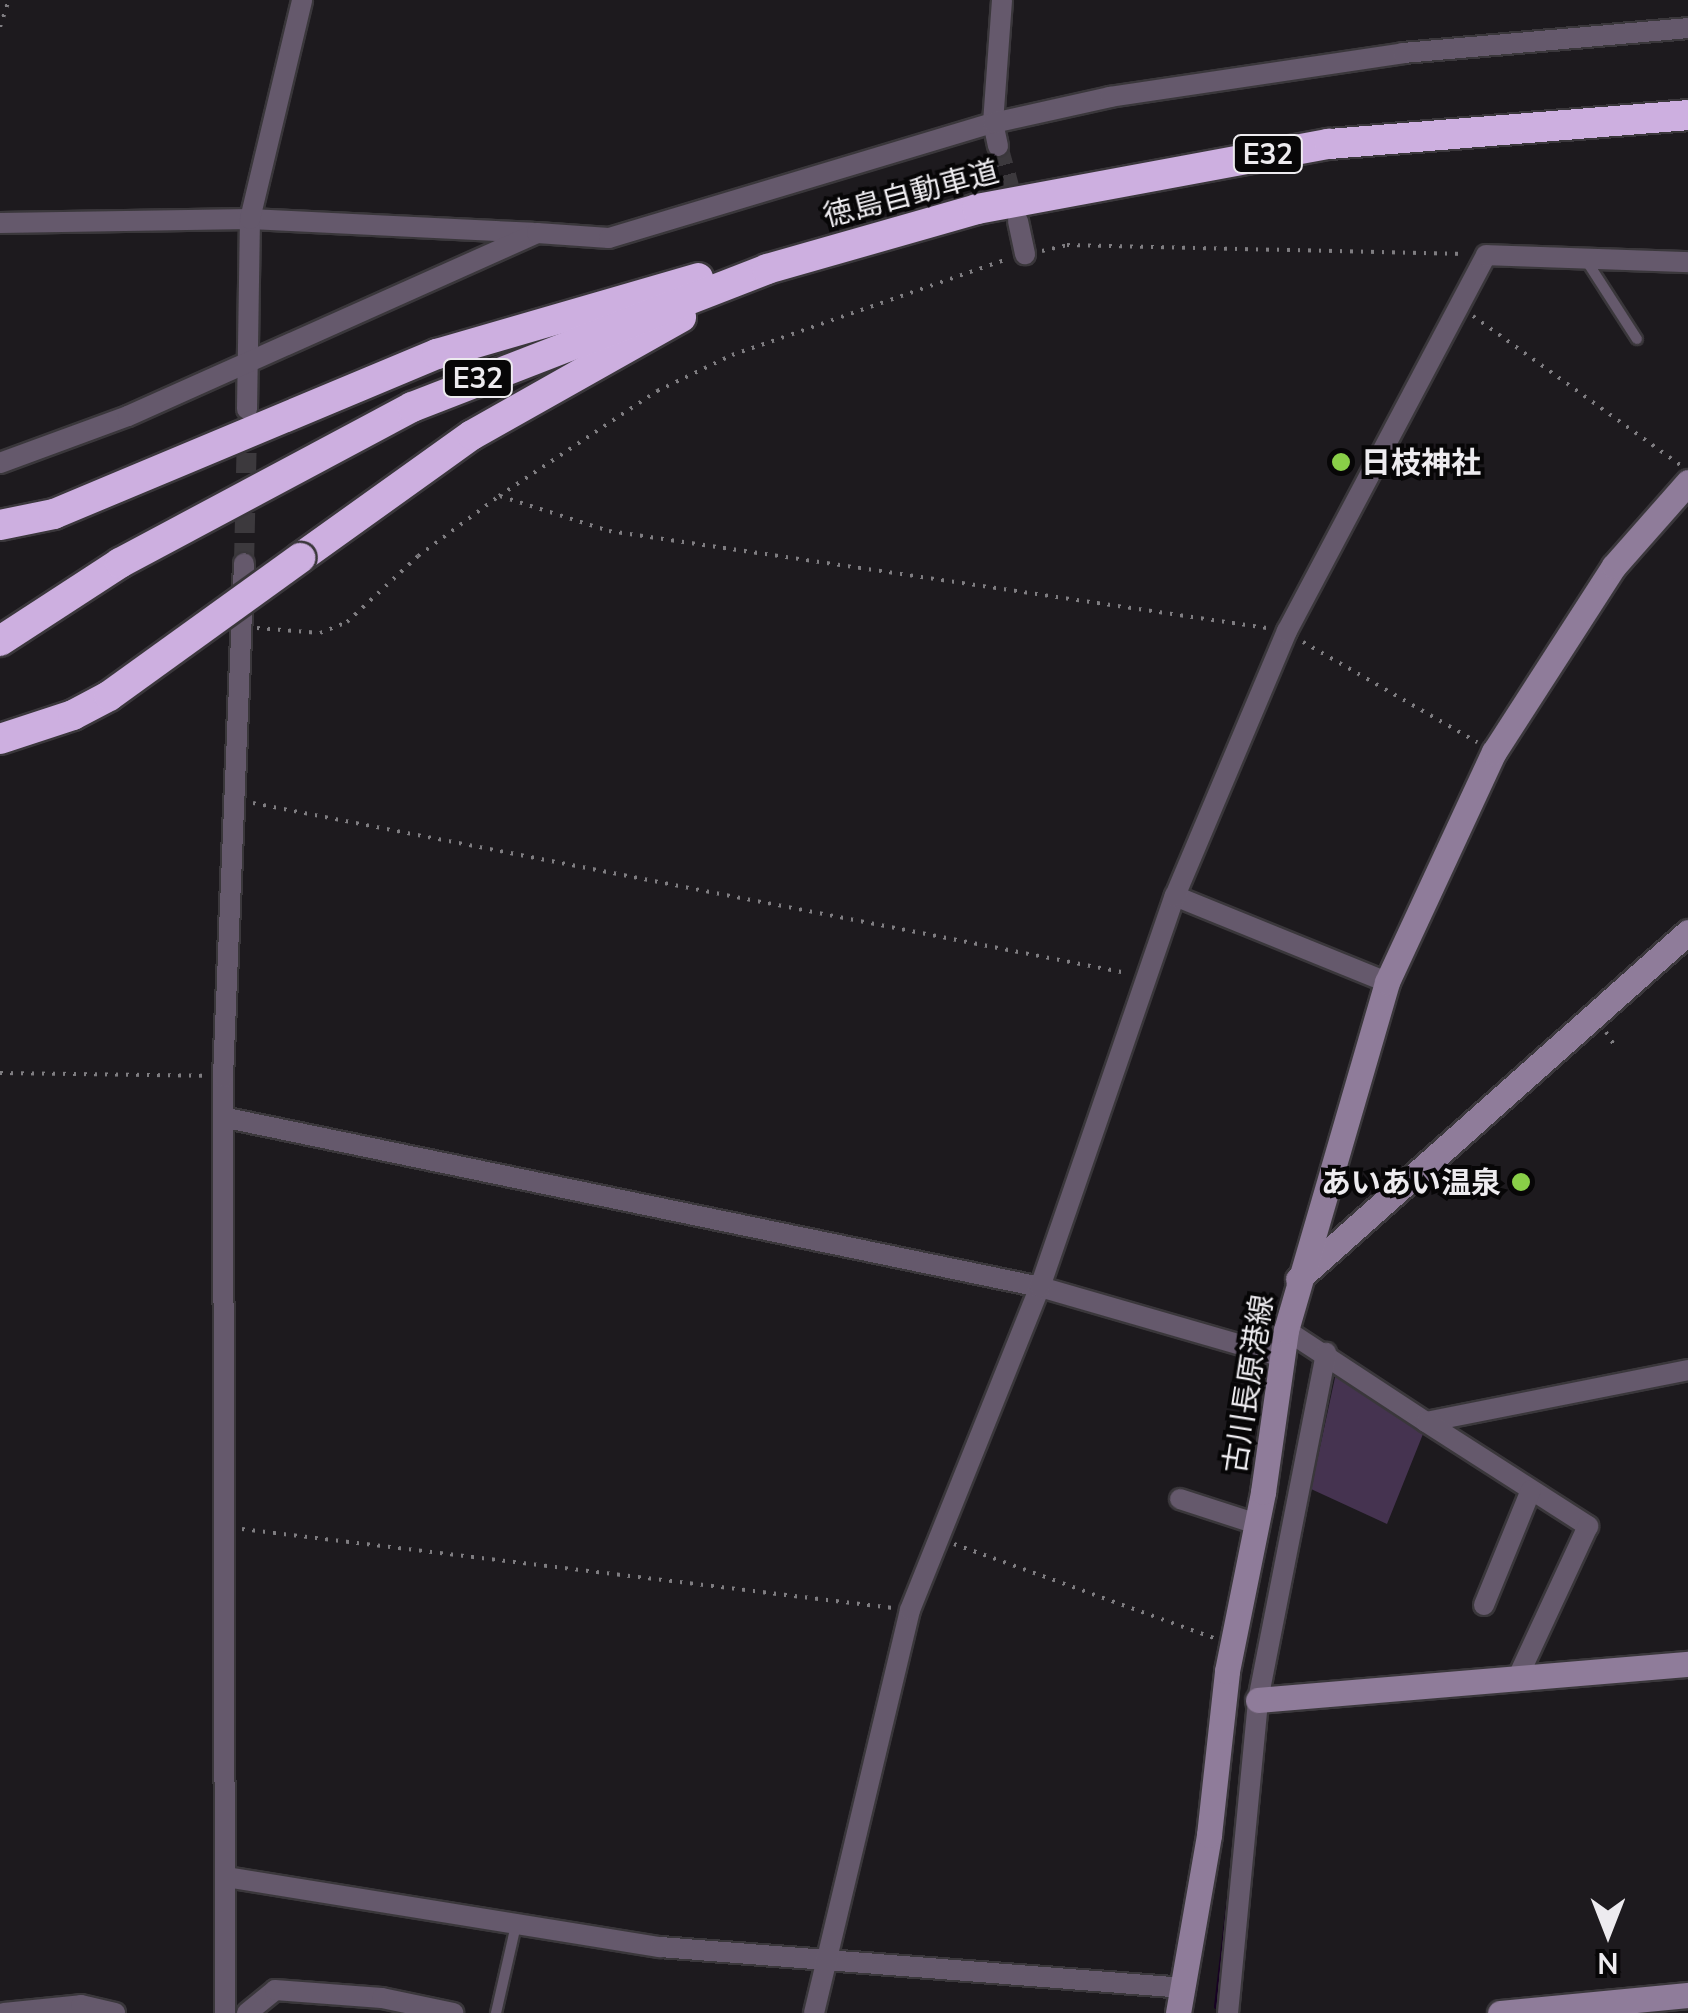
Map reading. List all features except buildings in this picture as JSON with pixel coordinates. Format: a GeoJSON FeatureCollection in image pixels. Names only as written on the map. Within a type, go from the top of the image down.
{"type":"FeatureCollection","features":[{"type":"Feature","properties":{"kind":"highway","name":"徳島自動車道"},"geometry":{"type":"LineString","coordinates":[[0,641],[202,518],[332,447],[506,366],[767,269],[1030,198],[1328,144],[1688,116]]}},
{"type":"Feature","properties":{"kind":"highway"},"geometry":{"type":"LineString","coordinates":[[0,525],[54,514],[322,398],[530,324],[856,242]]}},
{"type":"Feature","properties":{"kind":"highway"},"geometry":{"type":"LineString","coordinates":[[0,739],[74,715],[109,696],[472,435],[767,269]]}},
{"type":"Feature","properties":{"kind":"highway","name":"徳島自動車道"},"geometry":{"type":"LineString","coordinates":[[0,664],[202,518]]}},
{"type":"Feature","properties":{"kind":"street"},"geometry":{"type":"LineString","coordinates":[[247,409],[250,219],[302,0]]}},
{"type":"Feature","properties":{"kind":"street"},"geometry":{"type":"LineString","coordinates":[[998,146],[993,123],[1002,0]]}},
{"type":"Feature","properties":{"kind":"street"},"geometry":{"type":"LineString","coordinates":[[0,222],[250,219],[610,238],[993,123],[1110,97],[1403,53],[1688,28]]}},
{"type":"Feature","properties":{"kind":"street"},"geometry":{"type":"LineString","coordinates":[[1018,221],[1025,254]]}},
{"type":"Feature","properties":{"kind":"street"},"geometry":{"type":"LineString","coordinates":[[0,462],[128,416],[536,233]]}},
{"type":"Feature","properties":{"kind":"street"},"geometry":{"type":"LineString","coordinates":[[814,2013],[910,1610],[1040,1287],[1175,896],[1286,631],[1486,254],[1688,262]]}},
{"type":"Feature","properties":{"kind":"street"},"geometry":{"type":"LineString","coordinates":[[1298,1279],[1388,982],[1494,752],[1614,566],[1688,482]]}},
{"type":"Feature","properties":{"kind":"street"},"geometry":{"type":"LineString","coordinates":[[226,2013],[227,1118],[223,1076],[244,563]]}},
{"type":"Feature","properties":{"kind":"street"},"geometry":{"type":"LineString","coordinates":[[1175,896],[1388,982]]}},
{"type":"Feature","properties":{"kind":"street","name":"古川長原港線"},"geometry":{"type":"LineString","coordinates":[[1181,2001],[1232,1644],[1257,1524],[1286,1330],[1298,1279],[1688,932]]}},
{"type":"Feature","properties":{"kind":"street"},"geometry":{"type":"LineString","coordinates":[[227,1118],[1040,1287],[1282,1357]]}},
{"type":"Feature","properties":{"kind":"street"},"geometry":{"type":"LineString","coordinates":[[1286,1330],[1588,1526],[1518,1680]]}},
{"type":"Feature","properties":{"kind":"street"},"geometry":{"type":"LineString","coordinates":[[1228,2013],[1258,1700],[1326,1353]]}},
{"type":"Feature","properties":{"kind":"street"},"geometry":{"type":"LineString","coordinates":[[1426,1422],[1688,1370]]}},
{"type":"Feature","properties":{"kind":"street"},"geometry":{"type":"LineString","coordinates":[[1484,1605],[1532,1490]]}},
{"type":"Feature","properties":{"kind":"street"},"geometry":{"type":"LineString","coordinates":[[1180,1499],[1257,1524]]}},
{"type":"Feature","properties":{"kind":"street"},"geometry":{"type":"LineString","coordinates":[[1258,1700],[1688,1664]]}},
{"type":"Feature","properties":{"kind":"street"},"geometry":{"type":"LineString","coordinates":[[226,1877],[660,1947],[1181,2001]]}},
{"type":"Feature","properties":{"kind":"street"},"geometry":{"type":"LineString","coordinates":[[247,2013],[274,1990],[382,1998],[453,2013]]}},
{"type":"Feature","properties":{"kind":"street"},"geometry":{"type":"LineString","coordinates":[[1500,2013],[1688,1995]]}},
{"type":"Feature","properties":{"kind":"street"},"geometry":{"type":"LineString","coordinates":[[4,2013],[80,2005],[114,2013]]}},
{"type":"Feature","properties":{"kind":"lane"},"geometry":{"type":"LineString","coordinates":[[1586,258],[1637,340]]}},
{"type":"Feature","properties":{"kind":"lane"},"geometry":{"type":"LineString","coordinates":[[496,2013],[516,1924]]}},
{"type":"Feature","properties":{"kind":"path"},"geometry":{"type":"LineString","coordinates":[[0,27],[9,0]]}},
{"type":"Feature","properties":{"kind":"path"},"geometry":{"type":"LineString","coordinates":[[240,630],[320,633],[347,622],[418,556],[605,420],[732,356],[1025,254],[1066,246],[1486,254]]}},
{"type":"Feature","properties":{"kind":"path"},"geometry":{"type":"LineString","coordinates":[[1459,306],[1688,471]]}},
{"type":"Feature","properties":{"kind":"path"},"geometry":{"type":"LineString","coordinates":[[499,496],[610,531],[1286,631],[1494,752]]}},
{"type":"Feature","properties":{"kind":"path"},"geometry":{"type":"LineString","coordinates":[[232,798],[1146,976]]}},
{"type":"Feature","properties":{"kind":"path"},"geometry":{"type":"LineString","coordinates":[[0,1073],[223,1076]]}},
{"type":"Feature","properties":{"kind":"path"},"geometry":{"type":"LineString","coordinates":[[228,1528],[910,1610]]}},
{"type":"Feature","properties":{"kind":"path"},"geometry":{"type":"LineString","coordinates":[[937,1538],[1232,1644]]}},
{"type":"Feature","properties":{"kind":"shaded area"},"geometry":{"type":"Polygon","coordinates":[[[1336,1373],[1423,1434],[1387,1524],[1311,1489],[1336,1373]]]}},
{"type":"Feature","properties":{"kind":"waterway"},"geometry":{"type":"LineString","coordinates":[[1236,1824],[1253,1671]]}},
{"type":"Feature","properties":{"kind":"waterway"},"geometry":{"type":"LineString","coordinates":[[1216,2006],[1229,1895]]}},
{"type":"Feature","properties":{"kind":"tunnel"},"geometry":{"type":"LineString","coordinates":[[998,146],[1016,212]]}},
{"type":"Feature","properties":{"kind":"tunnel"},"geometry":{"type":"LineString","coordinates":[[244,563],[247,426]]}},
{"type":"Feature","properties":{"kind":"place","name":"日枝神社"},"geometry":{"type":"Point","coordinates":[1341,462]}},
{"type":"Feature","properties":{"kind":"place","name":"あいあい温泉"},"geometry":{"type":"Point","coordinates":[1521,1182]}}]}
